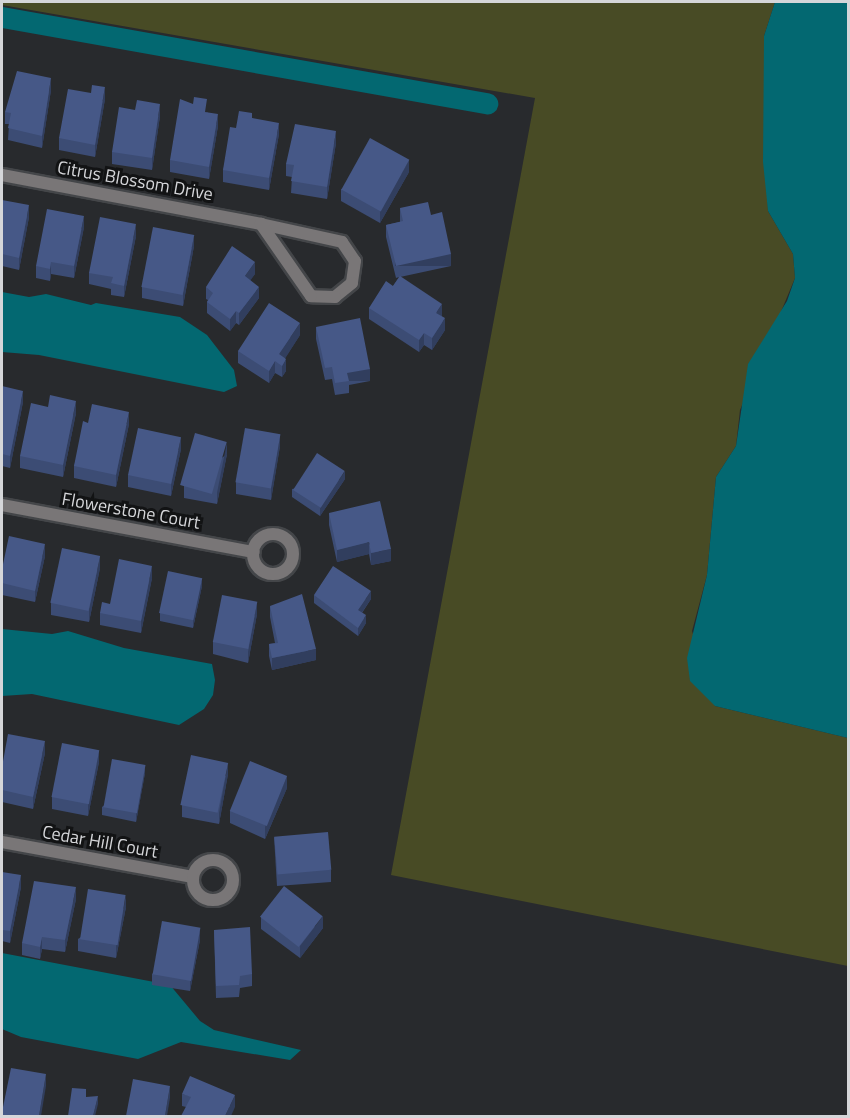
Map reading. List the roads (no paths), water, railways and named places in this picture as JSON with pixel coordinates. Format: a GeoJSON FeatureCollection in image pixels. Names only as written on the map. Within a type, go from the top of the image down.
{"type":"FeatureCollection","features":[{"type":"Feature","properties":{"kind":"street","name":"Citrus Blossom Drive"},"geometry":{"type":"LineString","coordinates":[[2,175],[261,224],[342,242],[355,261],[352,283],[335,297],[311,296],[261,224]]}},
{"type":"Feature","properties":{"kind":"street","name":"Flowerstone Court"},"geometry":{"type":"LineString","coordinates":[[2,505],[254,552]]}},
{"type":"Feature","properties":{"kind":"street","name":"Cedar Hill Court"},"geometry":{"type":"LineString","coordinates":[[2,842],[193,877]]}},
{"type":"Feature","properties":{"kind":"water"},"geometry":{"type":"Polygon","coordinates":[[[775,2],[848,2],[848,738],[715,706],[690,681],[687,658],[707,575],[716,477],[736,446],[748,364],[787,301],[795,278],[793,254],[768,211],[763,162],[764,36],[775,2]]]}},
{"type":"Feature","properties":{"kind":"water"},"geometry":{"type":"Polygon","coordinates":[[[2,292],[29,297],[46,294],[91,305],[96,303],[180,317],[207,335],[234,370],[237,386],[224,392],[39,355],[2,352],[2,292]]]}},
{"type":"Feature","properties":{"kind":"water"},"geometry":{"type":"Polygon","coordinates":[[[2,629],[52,634],[68,631],[124,648],[212,664],[215,680],[213,695],[204,709],[179,725],[32,694],[2,696],[2,629]]]}},
{"type":"Feature","properties":{"kind":"water"},"geometry":{"type":"Polygon","coordinates":[[[2,953],[170,985],[200,1021],[214,1030],[301,1050],[290,1060],[181,1042],[138,1059],[21,1037],[2,1029],[2,953]]]}},
{"type":"Feature","properties":{"kind":"waterway"},"geometry":{"type":"LineString","coordinates":[[2,17],[487,103]]}}]}
